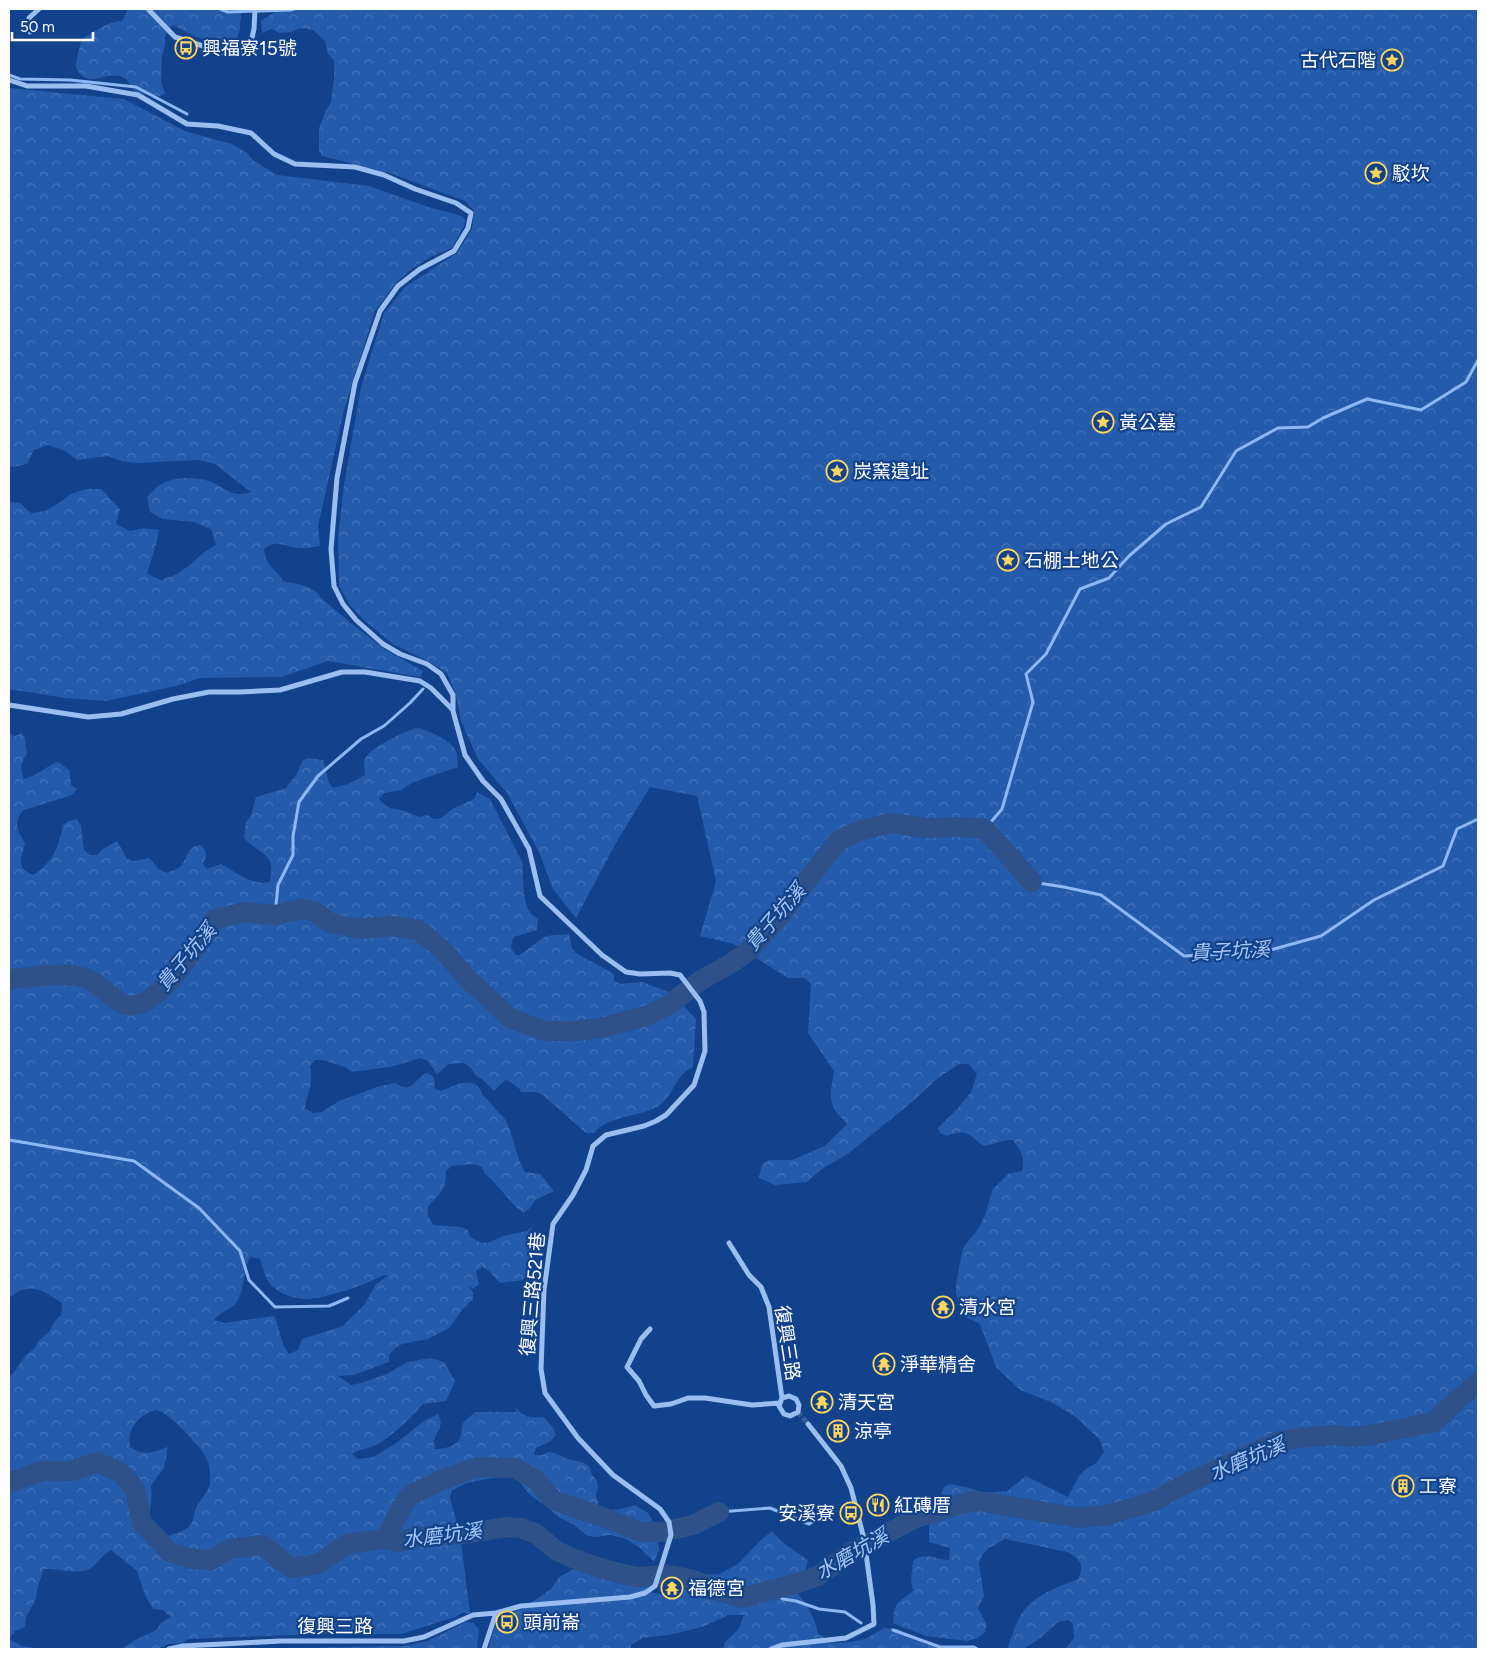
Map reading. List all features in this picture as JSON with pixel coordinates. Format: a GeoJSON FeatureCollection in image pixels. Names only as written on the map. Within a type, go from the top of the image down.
{"type":"FeatureCollection","features":[{"type":"Feature","properties":{"kind":"street"},"geometry":{"type":"LineString","coordinates":[[30,32],[29,18],[39,9]]}},
{"type":"Feature","properties":{"kind":"street"},"geometry":{"type":"LineString","coordinates":[[148,9],[175,37],[228,54],[237,54],[251,42],[254,29],[254,9]]}},
{"type":"Feature","properties":{"kind":"street"},"geometry":{"type":"LineString","coordinates":[[9,80],[27,86],[86,86],[138,95],[188,124],[218,126],[250,133],[274,154],[296,164],[355,167],[384,175],[415,189],[456,203],[471,213],[468,228],[454,251],[420,269],[398,286],[380,311],[355,383],[337,478],[331,549],[334,586],[343,604],[356,620],[383,644],[400,654],[427,664],[441,674],[453,695],[453,711]]}},
{"type":"Feature","properties":{"kind":"street"},"geometry":{"type":"LineString","coordinates":[[9,705],[88,716],[120,714],[208,692],[280,690],[342,672],[365,672],[420,681],[431,688],[453,711]]}},
{"type":"Feature","properties":{"kind":"street","name":"復興三路521巷"},"geometry":{"type":"LineString","coordinates":[[453,711],[465,755],[483,782],[501,799],[530,849],[540,896],[602,955],[626,972],[680,975],[700,1001],[704,1012],[704,1051],[694,1085],[666,1115],[644,1126],[606,1135],[593,1146],[586,1170],[573,1195],[552,1224],[544,1290],[541,1369],[545,1393],[578,1438],[613,1475],[660,1509],[669,1522],[671,1534],[657,1582]]}},
{"type":"Feature","properties":{"kind":"street","name":"復興三路"},"geometry":{"type":"LineString","coordinates":[[650,1329],[642,1339],[627,1367],[639,1381],[646,1396],[654,1406],[671,1404],[688,1398],[705,1398],[752,1405],[781,1400],[769,1308],[761,1287],[749,1275],[729,1243]]}},
{"type":"Feature","properties":{"kind":"street"},"geometry":{"type":"LineString","coordinates":[[771,1649],[782,1645],[846,1638],[874,1624],[864,1538],[851,1488],[841,1466],[808,1424]]}},
{"type":"Feature","properties":{"kind":"street","name":"復興三路"},"geometry":{"type":"LineString","coordinates":[[169,1649],[183,1646],[282,1641],[404,1641],[424,1637],[473,1615],[496,1613],[521,1606],[630,1596],[645,1593],[655,1586],[657,1582]]}},
{"type":"Feature","properties":{"kind":"street"},"geometry":{"type":"LineString","coordinates":[[484,1649],[496,1613]]}},
{"type":"Feature","properties":{"kind":"green space"},"geometry":{"type":"Polygon","coordinates":[[[128,9],[241,9],[240,29],[236,40],[220,43],[195,36],[172,25],[165,36],[162,56],[161,81],[165,94],[160,96],[136,93],[123,77],[113,75],[93,79],[87,78],[80,73],[76,66],[82,39],[106,25],[122,21],[128,9]]]}},
{"type":"Feature","properties":{"kind":"green space"},"geometry":{"type":"Polygon","coordinates":[[[280,9],[1478,9],[1478,1649],[1065,1649],[1074,1638],[1073,1624],[1069,1620],[1058,1622],[1039,1639],[1023,1649],[1010,1649],[1008,1646],[1024,1611],[1032,1602],[1044,1594],[1078,1579],[1081,1566],[1075,1557],[1067,1552],[1005,1539],[989,1548],[982,1555],[979,1563],[984,1596],[978,1608],[987,1625],[985,1632],[978,1638],[967,1641],[926,1636],[893,1623],[897,1604],[913,1591],[911,1580],[913,1561],[926,1556],[949,1560],[950,1548],[929,1542],[929,1523],[960,1514],[962,1510],[961,1507],[941,1495],[944,1487],[950,1484],[983,1493],[1007,1491],[1026,1476],[1068,1497],[1079,1476],[1096,1463],[1104,1452],[1100,1440],[1076,1417],[1053,1403],[1020,1390],[996,1367],[980,1324],[962,1315],[956,1293],[956,1284],[963,1248],[978,1229],[985,1215],[993,1189],[1008,1174],[1022,1171],[1022,1155],[1013,1140],[984,1146],[964,1132],[947,1136],[940,1133],[938,1128],[971,1092],[977,1074],[969,1064],[959,1064],[938,1078],[912,1102],[849,1153],[822,1169],[807,1182],[775,1185],[759,1178],[762,1164],[769,1160],[792,1160],[825,1146],[847,1124],[840,1117],[831,1100],[834,1071],[808,1033],[811,984],[805,978],[788,978],[734,944],[700,936],[716,881],[697,796],[650,787],[616,843],[576,918],[553,889],[540,854],[507,793],[478,759],[461,721],[456,695],[447,673],[430,662],[393,644],[365,621],[350,605],[339,586],[338,537],[344,485],[361,387],[384,313],[405,287],[457,253],[472,229],[474,211],[465,201],[390,173],[322,156],[319,151],[319,129],[331,102],[334,61],[328,54],[325,41],[313,30],[301,28],[291,32],[280,33],[271,29],[262,33],[261,21],[280,9]]]}},
{"type":"Feature","properties":{"kind":"green space"},"geometry":{"type":"Polygon","coordinates":[[[9,88],[124,99],[185,131],[232,144],[277,175],[369,186],[428,207],[462,216],[465,220],[464,226],[452,248],[430,257],[409,271],[395,284],[375,311],[344,410],[318,526],[320,546],[294,548],[274,544],[264,549],[267,560],[283,581],[314,590],[353,625],[386,650],[423,671],[420,677],[328,661],[281,677],[200,678],[180,685],[106,701],[65,698],[9,689],[9,502],[20,503],[31,513],[45,511],[71,494],[86,489],[101,489],[120,509],[116,524],[130,531],[144,528],[159,530],[147,574],[161,580],[177,574],[216,545],[211,529],[194,522],[163,519],[150,512],[147,497],[158,486],[170,480],[191,478],[211,482],[234,493],[244,494],[251,492],[215,464],[198,460],[137,463],[121,461],[108,456],[77,460],[65,451],[48,445],[34,450],[27,464],[9,466],[9,88]]]}},
{"type":"Feature","properties":{"kind":"green space"},"geometry":{"type":"Polygon","coordinates":[[[417,728],[432,733],[454,747],[457,753],[458,767],[413,782],[401,790],[384,793],[379,799],[390,808],[405,811],[419,817],[427,815],[434,819],[441,818],[454,808],[474,799],[477,792],[490,799],[523,864],[523,881],[527,908],[538,919],[537,930],[514,937],[511,945],[513,952],[518,956],[546,936],[569,934],[572,948],[576,953],[614,974],[614,981],[620,984],[642,982],[677,995],[576,1025],[586,1027],[613,1023],[680,1002],[696,1019],[693,1067],[682,1075],[668,1097],[657,1107],[607,1123],[594,1133],[586,1133],[543,1095],[536,1092],[520,1092],[521,1090],[506,1079],[494,1091],[464,1063],[449,1064],[437,1074],[428,1061],[421,1058],[390,1067],[352,1072],[345,1067],[323,1060],[315,1060],[310,1066],[311,1083],[305,1108],[313,1113],[322,1112],[339,1101],[380,1086],[396,1083],[409,1087],[426,1073],[432,1075],[435,1081],[434,1088],[441,1091],[459,1084],[471,1083],[476,1085],[483,1096],[505,1119],[525,1172],[540,1174],[554,1191],[535,1200],[524,1213],[485,1174],[482,1167],[475,1164],[452,1166],[446,1171],[444,1187],[428,1208],[428,1213],[434,1225],[461,1227],[468,1230],[470,1237],[482,1243],[527,1231],[533,1226],[529,1232],[533,1258],[532,1267],[523,1280],[500,1283],[489,1271],[482,1267],[476,1271],[479,1284],[473,1289],[468,1285],[473,1292],[473,1299],[449,1328],[428,1339],[402,1344],[389,1355],[389,1362],[354,1375],[338,1376],[351,1385],[387,1374],[408,1362],[430,1358],[444,1362],[455,1381],[446,1401],[423,1404],[387,1438],[374,1446],[352,1454],[358,1459],[373,1457],[395,1444],[424,1421],[438,1414],[441,1424],[434,1443],[435,1449],[447,1447],[458,1442],[463,1423],[475,1412],[518,1412],[514,1407],[528,1416],[544,1417],[556,1435],[551,1441],[536,1448],[534,1455],[542,1455],[549,1452],[555,1453],[589,1466],[592,1475],[597,1481],[598,1488],[596,1494],[599,1508],[617,1510],[635,1505],[648,1513],[657,1535],[659,1550],[654,1562],[640,1548],[626,1539],[610,1535],[594,1537],[586,1535],[573,1524],[558,1517],[530,1495],[519,1481],[512,1478],[497,1477],[467,1483],[452,1490],[450,1498],[460,1535],[470,1613],[462,1613],[455,1617],[401,1634],[313,1634],[189,1639],[182,1643],[168,1644],[158,1649],[121,1649],[155,1631],[162,1622],[171,1617],[163,1610],[153,1609],[145,1595],[137,1571],[111,1550],[87,1570],[44,1569],[37,1589],[36,1599],[26,1617],[25,1627],[15,1631],[9,1639],[9,1376],[12,1375],[26,1355],[34,1349],[40,1339],[49,1332],[54,1322],[61,1315],[62,1303],[36,1289],[23,1290],[9,1298],[9,733],[15,736],[22,733],[25,739],[27,754],[21,766],[24,779],[58,762],[69,770],[71,785],[77,789],[72,795],[24,810],[18,818],[17,826],[25,843],[21,865],[27,872],[33,875],[46,865],[57,848],[63,825],[77,819],[81,826],[84,850],[90,855],[97,855],[117,841],[127,859],[134,861],[149,858],[159,869],[166,873],[179,867],[190,850],[200,845],[205,850],[206,857],[203,864],[207,869],[221,864],[244,878],[263,883],[270,882],[271,865],[269,860],[266,855],[244,838],[246,822],[251,816],[256,797],[286,788],[296,775],[303,760],[309,758],[323,760],[329,783],[333,788],[348,784],[365,775],[365,759],[380,745],[412,729],[417,728]],[[250,1257],[238,1300],[214,1320],[224,1323],[274,1316],[283,1345],[289,1354],[298,1350],[302,1339],[343,1326],[365,1304],[376,1284],[388,1276],[384,1275],[335,1294],[302,1299],[276,1290],[266,1278],[260,1259],[250,1257]],[[157,1410],[140,1418],[130,1434],[130,1447],[140,1452],[149,1453],[168,1447],[164,1468],[151,1485],[151,1506],[142,1532],[149,1539],[172,1535],[188,1527],[210,1483],[208,1461],[205,1455],[173,1420],[157,1410]]]}},
{"type":"Feature","properties":{"kind":"green space"},"geometry":{"type":"Polygon","coordinates":[[[772,1531],[785,1544],[808,1560],[804,1576],[796,1591],[810,1611],[818,1634],[834,1643],[850,1642],[865,1639],[884,1628],[898,1629],[932,1646],[959,1649],[723,1649],[725,1642],[738,1630],[744,1615],[729,1615],[702,1627],[674,1634],[643,1638],[631,1645],[631,1649],[488,1649],[501,1615],[522,1609],[551,1589],[559,1577],[572,1570],[609,1562],[630,1569],[649,1582],[648,1592],[665,1595],[680,1592],[701,1575],[719,1574],[738,1564],[772,1531]]]}},
{"type":"Feature","properties":{"kind":"green space"},"geometry":{"type":"Polygon","coordinates":[[[466,1622],[474,1623],[479,1630],[477,1649],[221,1649],[405,1646],[427,1641],[466,1622]]]}},
{"type":"Feature","properties":{"kind":"green space"},"geometry":{"type":"Polygon","coordinates":[[[9,1639],[22,1646],[40,1649],[9,1649],[9,1639]]]}},
{"type":"Feature","properties":{"kind":"waterway"},"geometry":{"type":"LineString","coordinates":[[220,9],[228,12],[294,9]]}},
{"type":"Feature","properties":{"kind":"waterway"},"geometry":{"type":"LineString","coordinates":[[9,75],[20,79],[70,80],[136,87],[187,114]]}},
{"type":"Feature","properties":{"kind":"waterway"},"geometry":{"type":"LineString","coordinates":[[985,829],[1002,809],[1033,702],[1026,674],[1046,654],[1080,589],[1109,578],[1129,556],[1166,524],[1201,507],[1236,451],[1278,428],[1308,427],[1323,418],[1367,399],[1421,410],[1466,382],[1478,360]]}},
{"type":"Feature","properties":{"kind":"waterway"},"geometry":{"type":"LineString","coordinates":[[275,915],[278,885],[293,855],[293,836],[299,802],[318,776],[361,739],[384,726],[423,689]]}},
{"type":"Feature","properties":{"kind":"waterway","name":"貴子坑溪"},"geometry":{"type":"LineString","coordinates":[[1032,882],[1101,895],[1184,956],[1263,952],[1321,936],[1374,900],[1443,866],[1457,829],[1478,819]]}},
{"type":"Feature","properties":{"kind":"waterway","name":"貴子坑溪"},"geometry":{"type":"LineString","coordinates":[[9,980],[56,975],[82,977],[124,1004],[136,1005],[149,999],[176,974],[215,919],[245,912],[275,915],[301,909],[314,911],[330,923],[361,929],[391,926],[418,930],[441,948],[467,978],[510,1018],[545,1031],[575,1031],[606,1027],[649,1015],[670,1004],[701,980],[750,950],[781,915],[839,840],[862,830],[891,823],[927,828],[962,827],[985,829],[1032,882]]}},
{"type":"Feature","properties":{"kind":"waterway"},"geometry":{"type":"LineString","coordinates":[[9,1140],[134,1161],[199,1208],[240,1251],[249,1280],[275,1307],[329,1306],[348,1298]]}},
{"type":"Feature","properties":{"kind":"waterway","name":"水磨坑溪"},"geometry":{"type":"LineString","coordinates":[[9,1483],[42,1471],[71,1471],[97,1462],[121,1473],[135,1489],[142,1523],[170,1552],[192,1559],[211,1560],[230,1549],[263,1545],[291,1568],[318,1564],[347,1544],[385,1539],[398,1542],[417,1537],[462,1534],[508,1527],[521,1528],[535,1533],[557,1551],[607,1570],[636,1577],[668,1575],[691,1579],[721,1592],[742,1598],[818,1576],[851,1552],[916,1518],[964,1503],[978,1501],[1080,1518],[1108,1515],[1152,1502],[1186,1484],[1277,1442],[1332,1435],[1352,1437],[1371,1435],[1434,1422],[1478,1383]]}},
{"type":"Feature","properties":{"kind":"waterway"},"geometry":{"type":"LineString","coordinates":[[385,1539],[406,1500],[411,1495],[442,1480],[478,1467],[515,1468],[536,1480],[553,1500],[641,1532],[662,1532],[693,1525],[719,1512]]}},
{"type":"Feature","properties":{"kind":"waterway"},"geometry":{"type":"LineString","coordinates":[[719,1512],[770,1508],[809,1524],[832,1511]]}},
{"type":"Feature","properties":{"kind":"waterway"},"geometry":{"type":"LineString","coordinates":[[772,1590],[783,1599],[796,1601],[819,1609],[845,1612],[861,1623]]}},
{"type":"Feature","properties":{"kind":"waterway"},"geometry":{"type":"LineString","coordinates":[[893,1630],[940,1647],[974,1647],[977,1649]]}},
{"type":"Feature","properties":{"kind":"tunnel"},"geometry":{"type":"LineString","coordinates":[[798,1412],[808,1424]]}},
{"type":"Feature","properties":{"kind":"place","name":"興福寮15號"},"geometry":{"type":"Point","coordinates":[186,48]}},
{"type":"Feature","properties":{"kind":"place","name":"古代石階"},"geometry":{"type":"Point","coordinates":[1392,60]}},
{"type":"Feature","properties":{"kind":"place","name":"駁坎"},"geometry":{"type":"Point","coordinates":[1376,173]}},
{"type":"Feature","properties":{"kind":"place","name":"黃公墓"},"geometry":{"type":"Point","coordinates":[1103,422]}},
{"type":"Feature","properties":{"kind":"place","name":"炭窯遺址"},"geometry":{"type":"Point","coordinates":[837,471]}},
{"type":"Feature","properties":{"kind":"place","name":"石棚土地公"},"geometry":{"type":"Point","coordinates":[1008,560]}},
{"type":"Feature","properties":{"kind":"place","name":"清水宮"},"geometry":{"type":"Point","coordinates":[943,1307]}},
{"type":"Feature","properties":{"kind":"place","name":"淨華精舍"},"geometry":{"type":"Point","coordinates":[884,1364]}},
{"type":"Feature","properties":{"kind":"place","name":"清天宮"},"geometry":{"type":"Point","coordinates":[822,1402]}},
{"type":"Feature","properties":{"kind":"place","name":"涼亭"},"geometry":{"type":"Point","coordinates":[838,1431]}},
{"type":"Feature","properties":{"kind":"place","name":"工寮"},"geometry":{"type":"Point","coordinates":[1403,1486]}},
{"type":"Feature","properties":{"kind":"place","name":"紅磚厝"},"geometry":{"type":"Point","coordinates":[878,1505]}},
{"type":"Feature","properties":{"kind":"place","name":"安溪寮"},"geometry":{"type":"Point","coordinates":[851,1513]}},
{"type":"Feature","properties":{"kind":"place","name":"福德宮"},"geometry":{"type":"Point","coordinates":[672,1588]}},
{"type":"Feature","properties":{"kind":"place","name":"頭前崙"},"geometry":{"type":"Point","coordinates":[507,1622]}}]}
